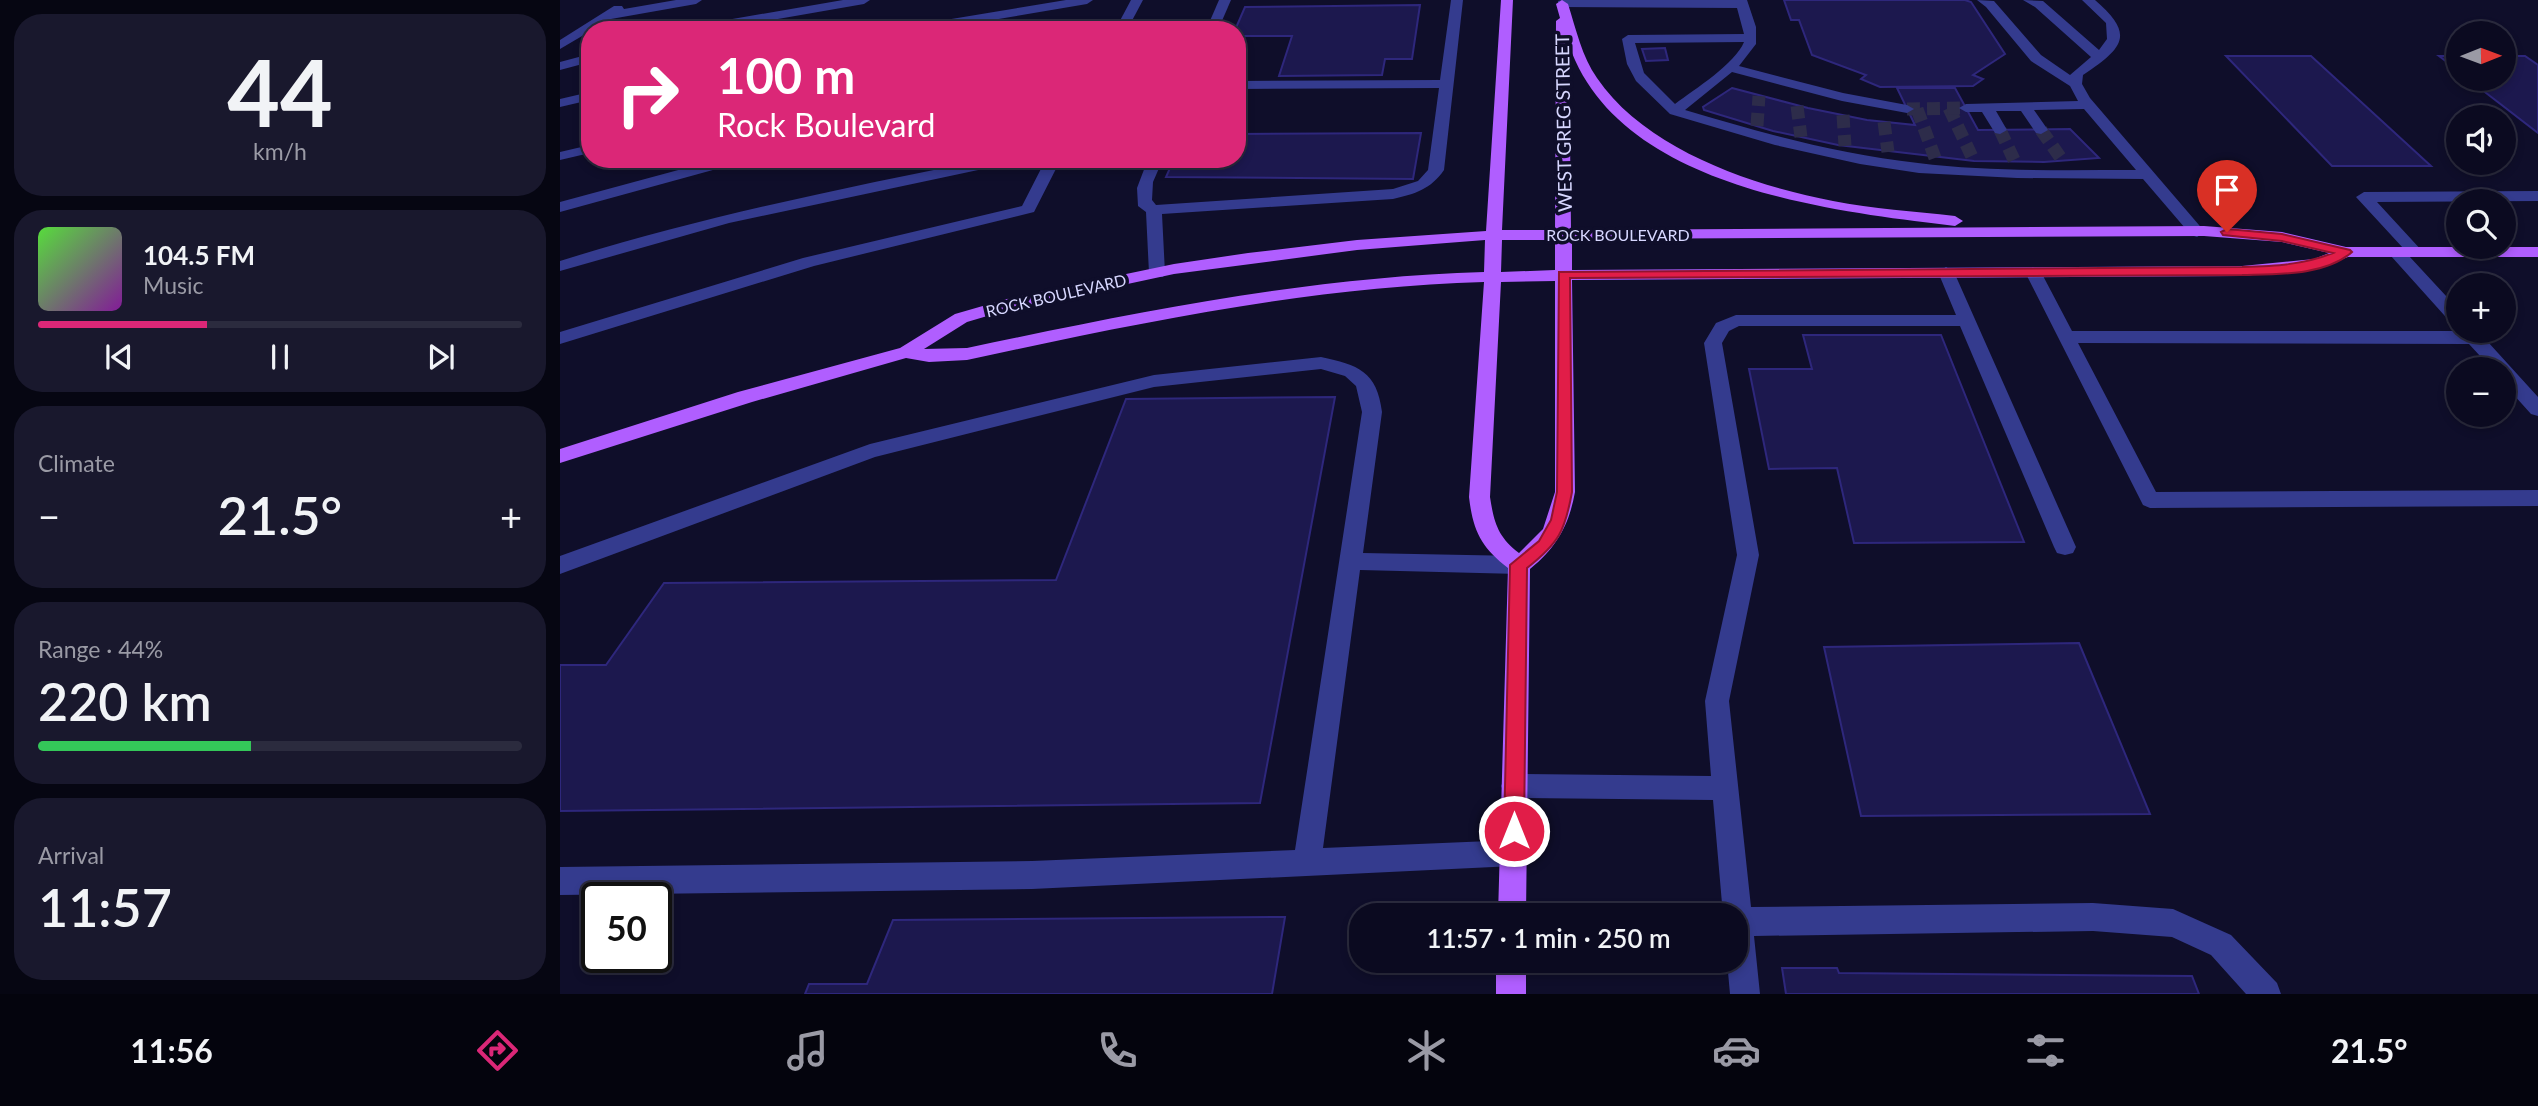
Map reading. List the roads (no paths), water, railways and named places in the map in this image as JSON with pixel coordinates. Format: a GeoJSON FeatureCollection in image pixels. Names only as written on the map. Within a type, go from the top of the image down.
{"type":"FeatureCollection","features":[{"type":"Feature","properties":{"kind":"main road"},"geometry":{"type":"LineString","coordinates":[[1507,0],[1480,497],[1483,522],[1494,546],[1519,565],[1512,903]]}},
{"type":"Feature","properties":{"kind":"main road"},"geometry":{"type":"LineString","coordinates":[[1562,2],[1591,80],[1609,103],[1639,128],[1682,155],[1755,183],[1831,205],[2069,232]]}},
{"type":"Feature","properties":{"kind":"main road","name":"WEST GREG STREET"},"geometry":{"type":"LineString","coordinates":[[1519,565],[1545,545],[1559,520],[1564,492],[1562,2]]}},
{"type":"Feature","properties":{"kind":"main road","name":"ROCK BOULEVARD"},"geometry":{"type":"LineString","coordinates":[[560,456],[745,397],[906,352],[961,318],[995,307],[1157,273],[1248,258],[1357,245],[1493,235],[2197,232],[2251,233],[2346,252],[2538,251]]}},
{"type":"Feature","properties":{"kind":"main road","name":"ROCK BOULEVARD"},"geometry":{"type":"LineString","coordinates":[[906,352],[929,356],[967,354],[1254,297],[1405,280],[1563,274],[2284,269],[2316,264],[2346,252]]}},
{"type":"Feature","properties":{"kind":"main road"},"geometry":{"type":"LineString","coordinates":[[1511,973],[1511,994]]}},
{"type":"Feature","properties":{"kind":"lane"},"geometry":{"type":"LineString","coordinates":[[598,21],[632,0]]}},
{"type":"Feature","properties":{"kind":"lane"},"geometry":{"type":"LineString","coordinates":[[606,16],[696,0]]}},
{"type":"Feature","properties":{"kind":"lane"},"geometry":{"type":"LineString","coordinates":[[743,21],[863,0]]}},
{"type":"Feature","properties":{"kind":"lane"},"geometry":{"type":"LineString","coordinates":[[962,21],[1087,0]]}},
{"type":"Feature","properties":{"kind":"lane"},"geometry":{"type":"LineString","coordinates":[[1126,21],[1137,0]]}},
{"type":"Feature","properties":{"kind":"lane"},"geometry":{"type":"LineString","coordinates":[[1216,21],[1225,0]]}},
{"type":"Feature","properties":{"kind":"lane"},"geometry":{"type":"LineString","coordinates":[[1152,168],[1144,185],[1143,198],[1146,206],[1154,210],[1393,194],[1412,190],[1430,181],[1436,170],[1457,0]]}},
{"type":"Feature","properties":{"kind":"lane"},"geometry":{"type":"LineString","coordinates":[[1983,0],[1990,4],[2036,58],[2075,84],[2088,105],[2197,232]]}},
{"type":"Feature","properties":{"kind":"lane"},"geometry":{"type":"LineString","coordinates":[[2029,0],[2039,4],[2099,57]]}},
{"type":"Feature","properties":{"kind":"lane"},"geometry":{"type":"LineString","coordinates":[[2075,84],[2077,73],[2109,49],[2114,35],[2112,24],[2088,0]]}},
{"type":"Feature","properties":{"kind":"lane"},"geometry":{"type":"LineString","coordinates":[[1562,2],[1741,2],[1750,47],[1675,111]]}},
{"type":"Feature","properties":{"kind":"lane"},"geometry":{"type":"LineString","coordinates":[[560,45],[581,32]]}},
{"type":"Feature","properties":{"kind":"lane"},"geometry":{"type":"LineString","coordinates":[[1750,37],[1628,39],[1631,60],[1638,78],[1675,111],[1802,143],[1889,158],[1977,166],[2068,168],[2148,174]]}},
{"type":"Feature","properties":{"kind":"lane"},"geometry":{"type":"LineString","coordinates":[[560,66],[581,60]]}},
{"type":"Feature","properties":{"kind":"lane"},"geometry":{"type":"LineString","coordinates":[[1729,67],[1761,81],[1796,91],[1907,109]]}},
{"type":"Feature","properties":{"kind":"lane"},"geometry":{"type":"LineString","coordinates":[[1246,85],[1447,77]]}},
{"type":"Feature","properties":{"kind":"lane"},"geometry":{"type":"LineString","coordinates":[[1842,97],[1843,115]]}},
{"type":"Feature","properties":{"kind":"lane"},"geometry":{"type":"LineString","coordinates":[[560,103],[581,98]]}},
{"type":"Feature","properties":{"kind":"lane"},"geometry":{"type":"LineString","coordinates":[[1881,104],[1884,122]]}},
{"type":"Feature","properties":{"kind":"lane"},"geometry":{"type":"LineString","coordinates":[[1966,108],[2088,105]]}},
{"type":"Feature","properties":{"kind":"lane"},"geometry":{"type":"LineString","coordinates":[[2025,107],[2041,130]]}},
{"type":"Feature","properties":{"kind":"lane"},"geometry":{"type":"LineString","coordinates":[[1987,108],[2000,130]]}},
{"type":"Feature","properties":{"kind":"lane"},"geometry":{"type":"LineString","coordinates":[[560,156],[581,151]]}},
{"type":"Feature","properties":{"kind":"lane"},"geometry":{"type":"LineString","coordinates":[[560,207],[704,168]]}},
{"type":"Feature","properties":{"kind":"lane"},"geometry":{"type":"LineString","coordinates":[[560,266],[600,252],[772,208],[967,168]]}},
{"type":"Feature","properties":{"kind":"lane"},"geometry":{"type":"LineString","coordinates":[[560,338],[809,262],[1028,209],[1049,168]]}},
{"type":"Feature","properties":{"kind":"lane"},"geometry":{"type":"LineString","coordinates":[[2415,252],[2364,197],[2538,197]]}},
{"type":"Feature","properties":{"kind":"lane"},"geometry":{"type":"LineString","coordinates":[[1154,210],[1157,273]]}},
{"type":"Feature","properties":{"kind":"lane"},"geometry":{"type":"LineString","coordinates":[[2397,252],[2446,307]]}},
{"type":"Feature","properties":{"kind":"lane"},"geometry":{"type":"LineString","coordinates":[[1946,272],[2065,547]]}},
{"type":"Feature","properties":{"kind":"lane"},"geometry":{"type":"LineString","coordinates":[[2033,272],[2150,500],[2538,498]]}},
{"type":"Feature","properties":{"kind":"lane"},"geometry":{"type":"LineString","coordinates":[[1736,903],[1717,701],[1748,555],[1713,342],[1723,327],[1736,321],[1967,320]]}},
{"type":"Feature","properties":{"kind":"lane"},"geometry":{"type":"LineString","coordinates":[[2066,337],[2446,334]]}},
{"type":"Feature","properties":{"kind":"lane"},"geometry":{"type":"LineString","coordinates":[[2479,343],[2491,357]]}},
{"type":"Feature","properties":{"kind":"lane"},"geometry":{"type":"LineString","coordinates":[[560,565],[870,451],[1154,381],[1321,363],[1346,368],[1361,378],[1371,392],[1372,412],[1307,862]]}},
{"type":"Feature","properties":{"kind":"lane"},"geometry":{"type":"LineString","coordinates":[[2516,384],[2538,409]]}},
{"type":"Feature","properties":{"kind":"lane"},"geometry":{"type":"LineString","coordinates":[[1350,561],[1519,565]]}},
{"type":"Feature","properties":{"kind":"lane"},"geometry":{"type":"LineString","coordinates":[[1514,786],[1725,788]]}},
{"type":"Feature","properties":{"kind":"lane"},"geometry":{"type":"LineString","coordinates":[[560,881],[1032,875],[1514,853]]}},
{"type":"Feature","properties":{"kind":"lane"},"geometry":{"type":"LineString","coordinates":[[1748,922],[2093,917],[2173,923],[2221,945],[2266,994]]}},
{"type":"Feature","properties":{"kind":"lane"},"geometry":{"type":"LineString","coordinates":[[1743,973],[1745,994]]}},
{"type":"Feature","properties":{"kind":"tunnel"},"geometry":{"type":"LineString","coordinates":[[1757,126],[1759,96]]}},
{"type":"Feature","properties":{"kind":"tunnel"},"geometry":{"type":"LineString","coordinates":[[1797,106],[1801,137]]}},
{"type":"Feature","properties":{"kind":"tunnel"},"geometry":{"type":"LineString","coordinates":[[1907,109],[1949,108]]}},
{"type":"Feature","properties":{"kind":"tunnel"},"geometry":{"type":"LineString","coordinates":[[1949,108],[1974,161]]}},
{"type":"Feature","properties":{"kind":"tunnel"},"geometry":{"type":"LineString","coordinates":[[1949,108],[1966,108]]}},
{"type":"Feature","properties":{"kind":"tunnel"},"geometry":{"type":"LineString","coordinates":[[1917,109],[1935,158]]}},
{"type":"Feature","properties":{"kind":"tunnel"},"geometry":{"type":"LineString","coordinates":[[1843,115],[1845,146]]}},
{"type":"Feature","properties":{"kind":"tunnel"},"geometry":{"type":"LineString","coordinates":[[1884,122],[1888,152]]}},
{"type":"Feature","properties":{"kind":"tunnel"},"geometry":{"type":"LineString","coordinates":[[2000,130],[2015,162]]}},
{"type":"Feature","properties":{"kind":"tunnel"},"geometry":{"type":"LineString","coordinates":[[2041,130],[2063,161]]}}]}
